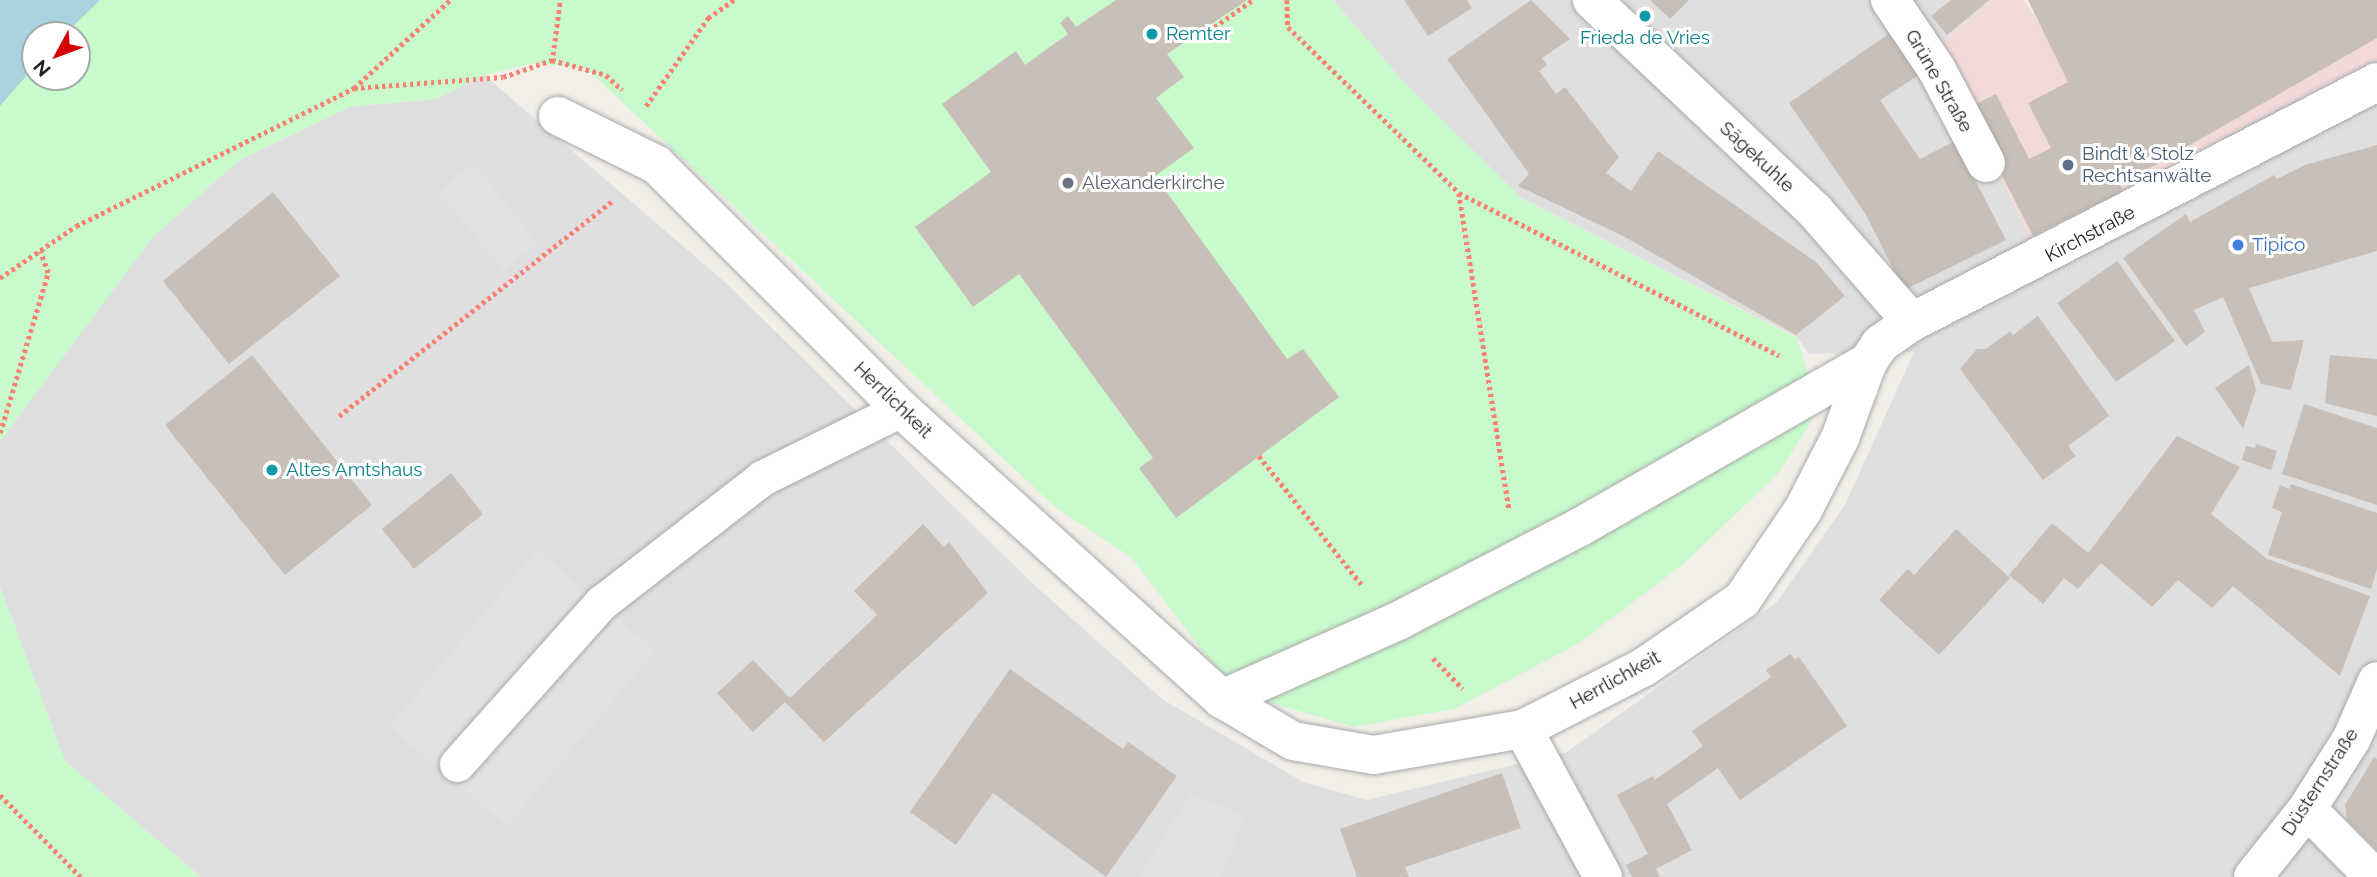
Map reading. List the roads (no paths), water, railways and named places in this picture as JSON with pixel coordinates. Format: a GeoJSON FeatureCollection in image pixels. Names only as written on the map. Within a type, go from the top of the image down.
{"type":"FeatureCollection","features":[{"type":"Feature","properties":{"kind":"street","name":"Sägekuhle"},"geometry":{"type":"LineString","coordinates":[[1592,0],[1815,211],[1912,323]]}},
{"type":"Feature","properties":{"kind":"street","name":"Grüne Straße"},"geometry":{"type":"LineString","coordinates":[[1889,0],[1937,70],[1986,163]]}},
{"type":"Feature","properties":{"kind":"street","name":"Kirchstraße"},"geometry":{"type":"LineString","coordinates":[[1912,323],[2377,82]]}},
{"type":"Feature","properties":{"kind":"street","name":"Herrlichkeit"},"geometry":{"type":"LineString","coordinates":[[558,116],[657,165],[901,409],[1222,699],[1293,741],[1374,755],[1523,729],[1644,667],[1742,600],[1803,510],[1840,438],[1868,362],[1880,344],[1912,323]]}},
{"type":"Feature","properties":{"kind":"street","name":"Herrlichkeit"},"geometry":{"type":"LineString","coordinates":[[1222,699],[1400,620],[1529,553],[1868,362]]}},
{"type":"Feature","properties":{"kind":"street","name":"Düsternstraße"},"geometry":{"type":"LineString","coordinates":[[2253,877],[2307,809],[2352,738],[2377,681]]}},
{"type":"Feature","properties":{"kind":"street"},"geometry":{"type":"LineString","coordinates":[[1523,729],[1603,877]]}},
{"type":"Feature","properties":{"kind":"street"},"geometry":{"type":"LineString","coordinates":[[2307,809],[2374,877]]}},
{"type":"Feature","properties":{"kind":"lane"},"geometry":{"type":"LineString","coordinates":[[457,764],[601,603],[762,478],[901,409]]}},
{"type":"Feature","properties":{"kind":"water"},"geometry":{"type":"Polygon","coordinates":[[[0,0],[100,0],[78,21],[21,21],[21,82],[0,106],[0,0]]]}},
{"type":"Feature","properties":{"kind":"place","name":"Frieda de Vries"},"geometry":{"type":"Point","coordinates":[1645,16]}},
{"type":"Feature","properties":{"kind":"place","name":"Remter"},"geometry":{"type":"Point","coordinates":[1152,34]}},
{"type":"Feature","properties":{"kind":"place","name":"Bindt & Stolz Rechtsanwälte"},"geometry":{"type":"Point","coordinates":[2068,165]}},
{"type":"Feature","properties":{"kind":"place","name":"Alexanderkirche"},"geometry":{"type":"Point","coordinates":[1068,183]}},
{"type":"Feature","properties":{"kind":"place","name":"Tipico"},"geometry":{"type":"Point","coordinates":[2238,245]}},
{"type":"Feature","properties":{"kind":"place","name":"Altes Amtshaus"},"geometry":{"type":"Point","coordinates":[272,470]}}]}
